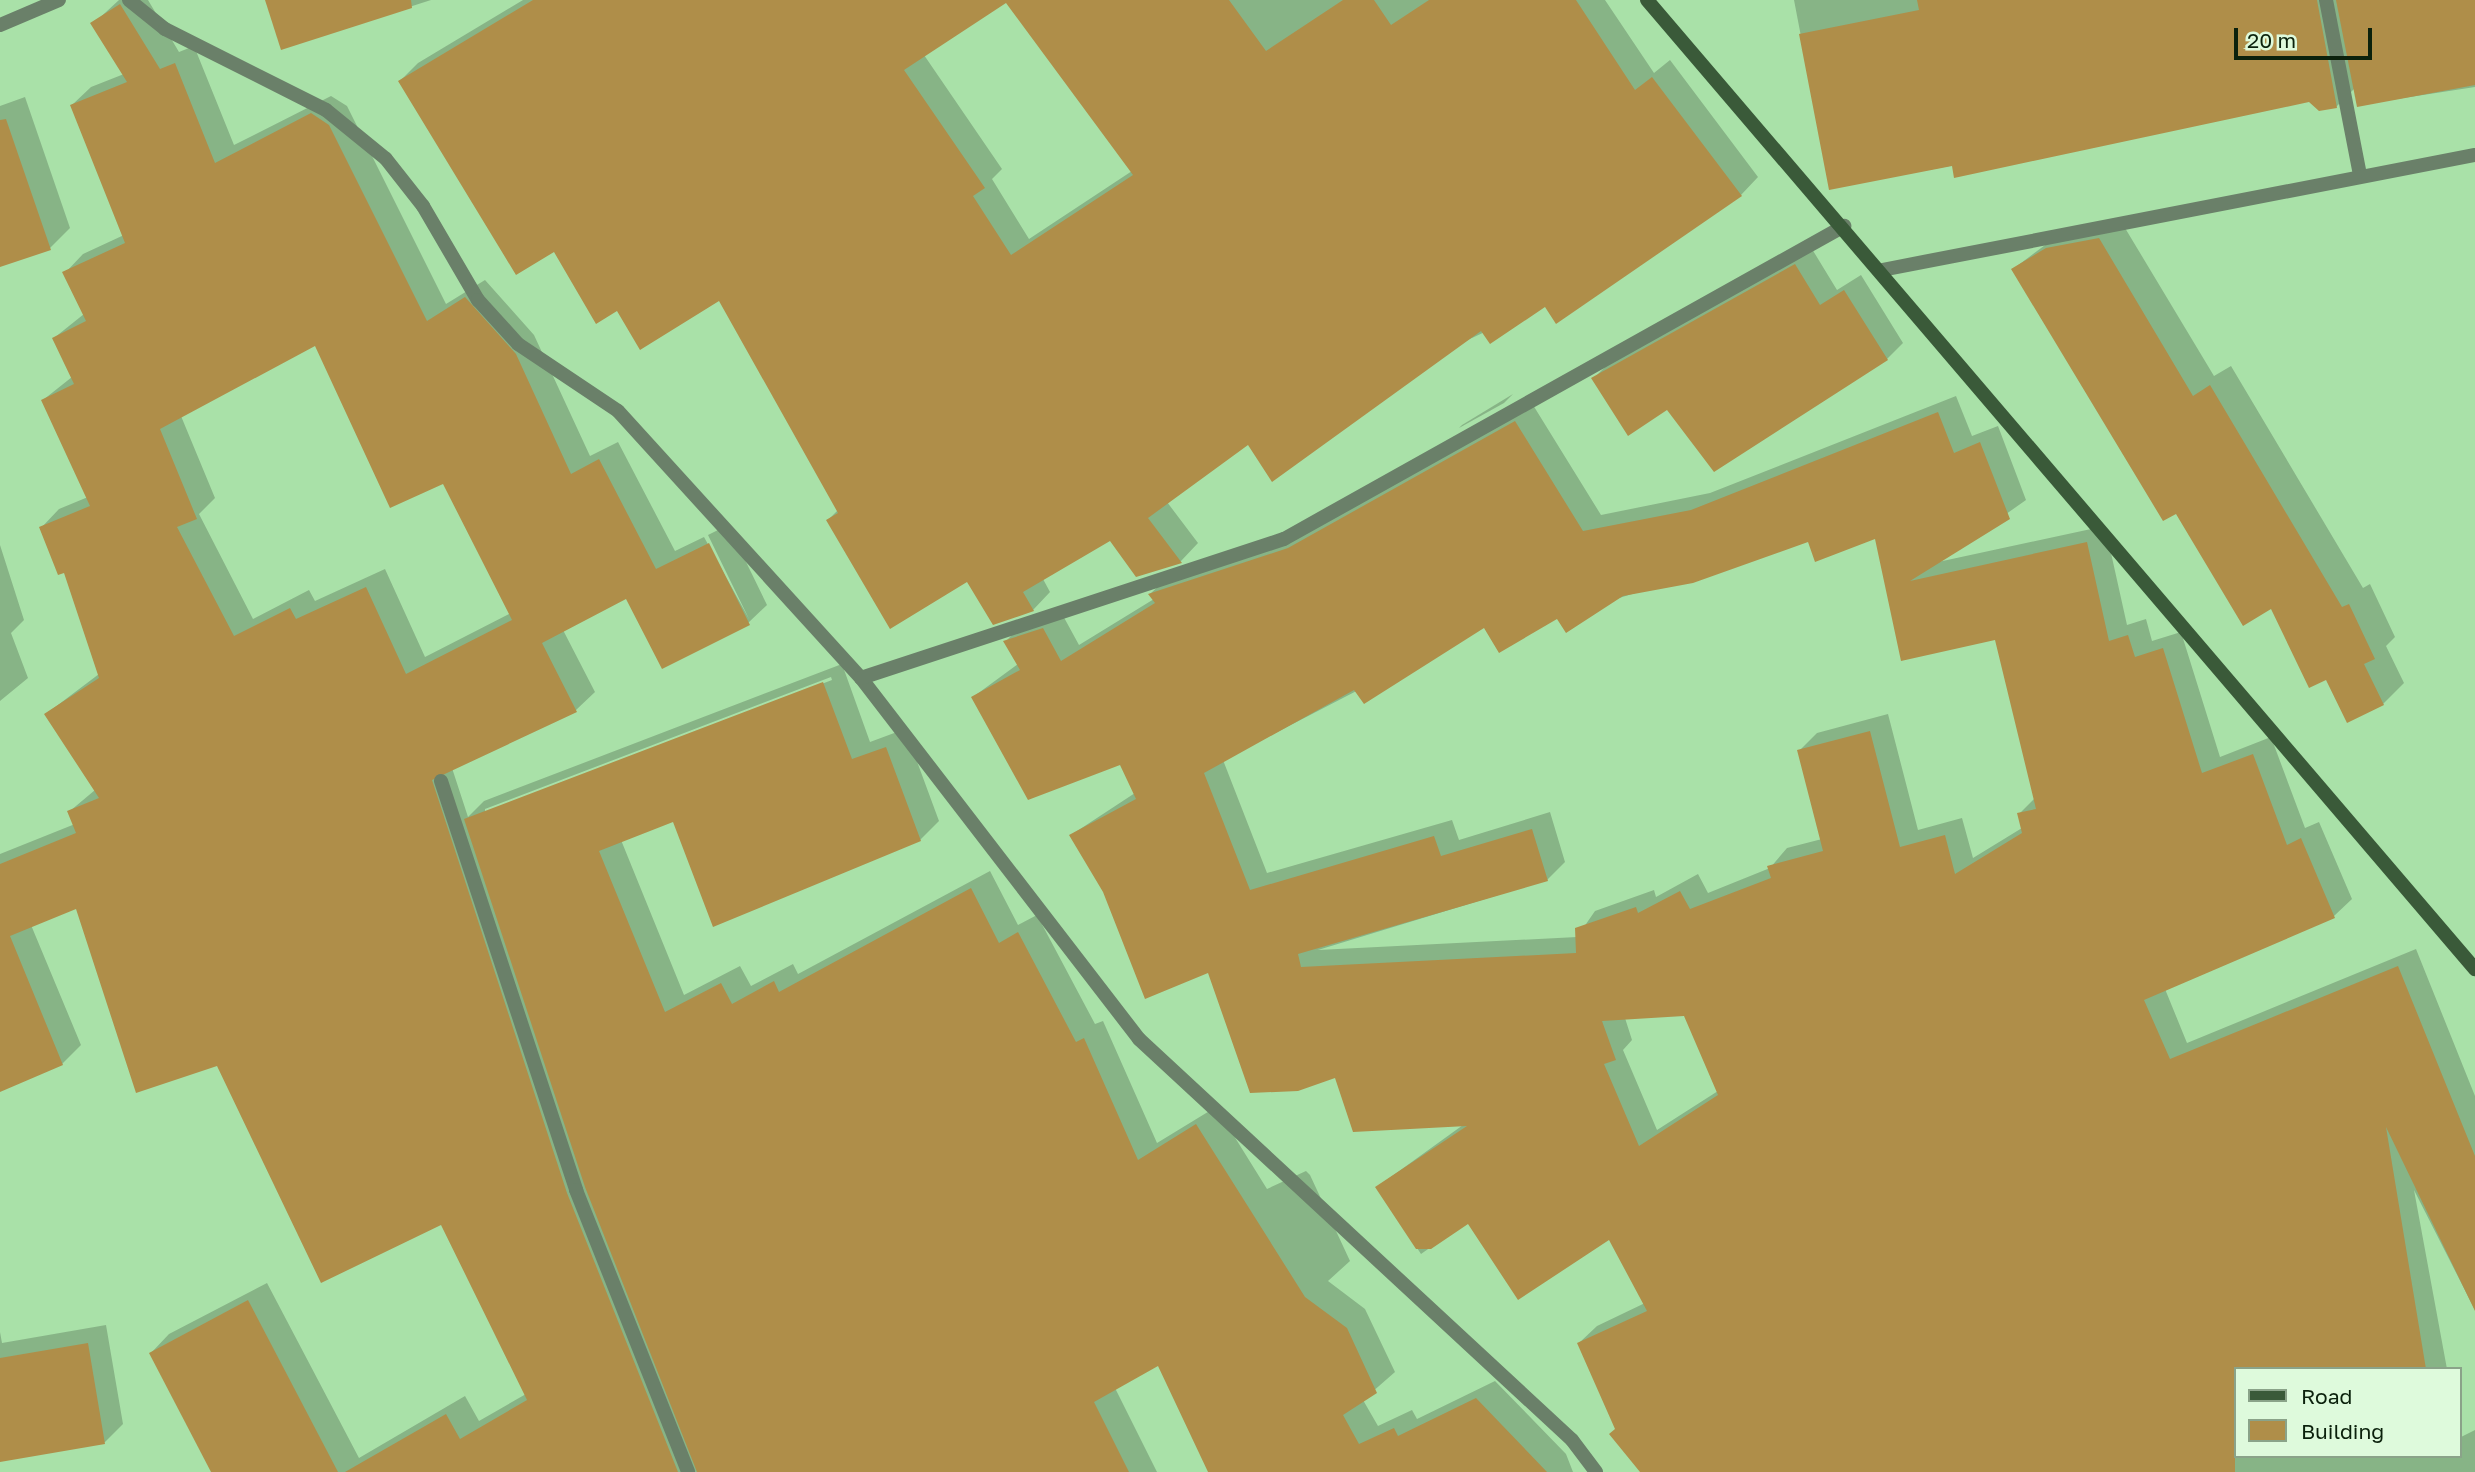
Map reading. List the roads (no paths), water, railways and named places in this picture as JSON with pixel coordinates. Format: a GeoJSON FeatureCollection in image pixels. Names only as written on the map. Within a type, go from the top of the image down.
{"type":"FeatureCollection","features":[{"type":"Feature","properties":{"kind":"street"},"geometry":{"type":"LineString","coordinates":[[0,25],[59,0]]}},
{"type":"Feature","properties":{"kind":"street"},"geometry":{"type":"LineString","coordinates":[[129,0],[165,29],[326,110],[386,159],[423,206],[478,300],[518,344],[618,411],[861,678],[1139,1039],[1572,1440],[1596,1472]]}},
{"type":"Feature","properties":{"kind":"street"},"geometry":{"type":"LineString","coordinates":[[1647,0],[1882,270],[2475,969]]}},
{"type":"Feature","properties":{"kind":"street"},"geometry":{"type":"LineString","coordinates":[[2326,0],[2360,175]]}},
{"type":"Feature","properties":{"kind":"street"},"geometry":{"type":"LineString","coordinates":[[1882,270],[2360,175],[2475,155]]}},
{"type":"Feature","properties":{"kind":"street"},"geometry":{"type":"LineString","coordinates":[[861,678],[1284,539],[1844,226]]}},
{"type":"Feature","properties":{"kind":"street"},"geometry":{"type":"LineString","coordinates":[[441,781],[576,1190],[688,1472]]}}]}
